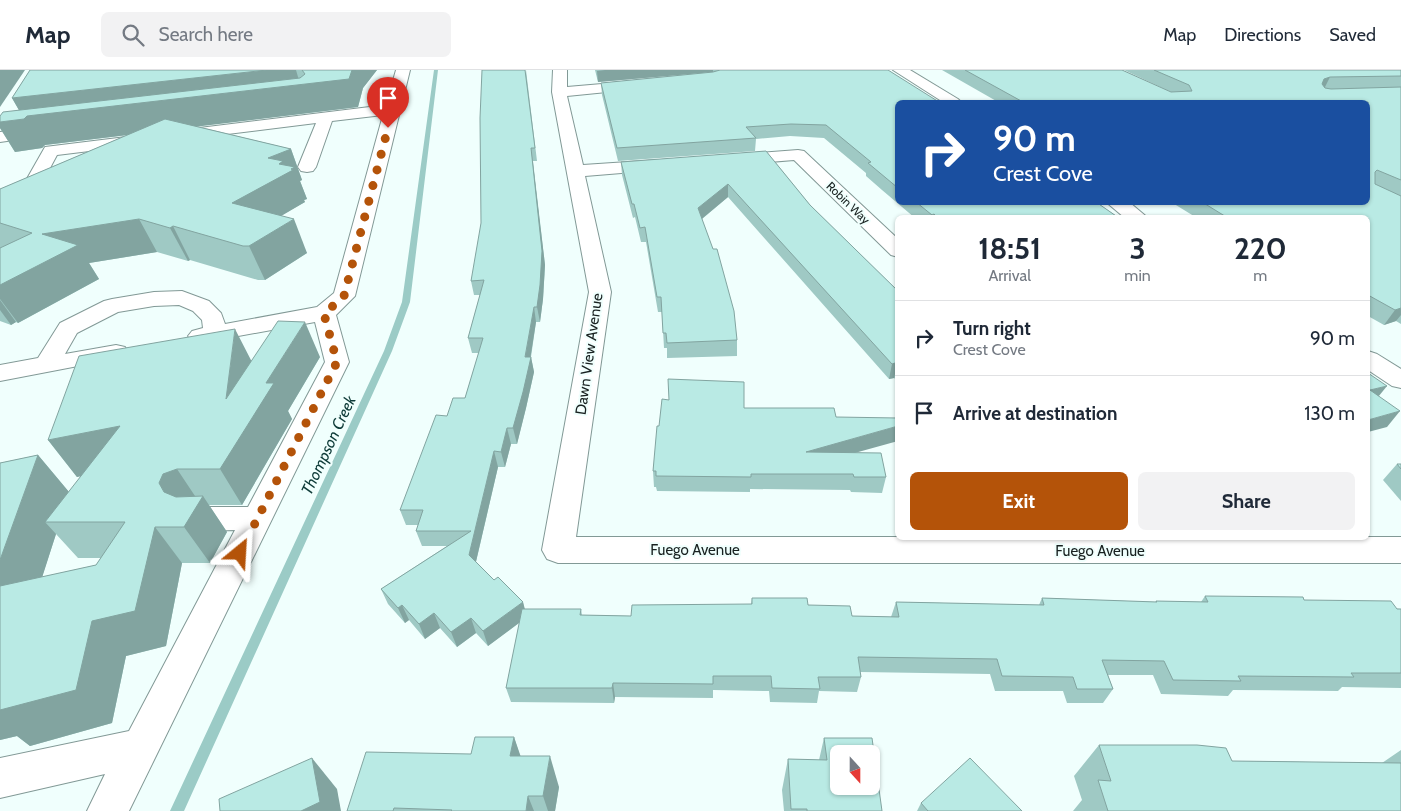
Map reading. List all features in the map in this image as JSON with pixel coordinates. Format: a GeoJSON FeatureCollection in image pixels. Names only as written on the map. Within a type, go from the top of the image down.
{"type":"FeatureCollection","features":[{"type":"Feature","properties":{"kind":"street"},"geometry":{"type":"LineString","coordinates":[[178,340],[324,314],[344,296],[390,98],[403,70]]}},
{"type":"Feature","properties":{"kind":"street"},"geometry":{"type":"LineString","coordinates":[[900,70],[950,100]]}},
{"type":"Feature","properties":{"kind":"street"},"geometry":{"type":"LineString","coordinates":[[560,81],[655,84]]}},
{"type":"Feature","properties":{"kind":"street","name":"Dawn View Avenue"},"geometry":{"type":"LineString","coordinates":[[558,550],[600,292],[560,81]]}},
{"type":"Feature","properties":{"kind":"street"},"geometry":{"type":"LineString","coordinates":[[16,212],[51,152],[326,116],[390,98]]}},
{"type":"Feature","properties":{"kind":"street"},"geometry":{"type":"LineString","coordinates":[[307,167],[326,116]]}},
{"type":"Feature","properties":{"kind":"street"},"geometry":{"type":"LineString","coordinates":[[0,137],[56,130]]}},
{"type":"Feature","properties":{"kind":"street","name":"Robin Way"},"geometry":{"type":"LineString","coordinates":[[721,161],[798,155],[895,248]]}},
{"type":"Feature","properties":{"kind":"street"},"geometry":{"type":"LineString","coordinates":[[576,171],[673,164]]}},
{"type":"Feature","properties":{"kind":"street"},"geometry":{"type":"LineString","coordinates":[[1120,205],[1134,215]]}},
{"type":"Feature","properties":{"kind":"street"},"geometry":{"type":"LineString","coordinates":[[46,365],[68,328],[112,306],[154,299],[182,298],[201,306],[213,318],[215,334]]}},
{"type":"Feature","properties":{"kind":"street"},"geometry":{"type":"LineString","coordinates":[[106,811],[141,747],[337,362],[324,314]]}},
{"type":"Feature","properties":{"kind":"street"},"geometry":{"type":"LineString","coordinates":[[0,373],[140,347]]}},
{"type":"Feature","properties":{"kind":"street"},"geometry":{"type":"LineString","coordinates":[[1370,360],[1401,380]]}},
{"type":"Feature","properties":{"kind":"street"},"geometry":{"type":"LineString","coordinates":[[201,519],[258,518]]}},
{"type":"Feature","properties":{"kind":"street","name":"Fuego Avenue"},"geometry":{"type":"LineString","coordinates":[[558,550],[1144,544],[1401,550]]}},
{"type":"Feature","properties":{"kind":"street"},"geometry":{"type":"LineString","coordinates":[[0,778],[141,747]]}},
{"type":"Feature","properties":{"kind":"building"},"geometry":{"type":"Polygon","coordinates":[[[30,70],[267,70],[12,98],[30,70]]]}},
{"type":"Feature","properties":{"kind":"building"},"geometry":{"type":"Polygon","coordinates":[[[302,70],[352,70],[349,79],[27,116],[24,119],[0,122],[0,116],[3,112],[300,78],[305,74],[302,70]]]}},
{"type":"Feature","properties":{"kind":"building"},"geometry":{"type":"Polygon","coordinates":[[[482,70],[525,70],[535,148],[531,148],[542,251],[537,307],[534,307],[525,357],[531,357],[523,392],[513,428],[507,428],[501,452],[494,451],[469,555],[494,580],[498,577],[523,602],[483,631],[471,618],[451,632],[434,613],[419,624],[402,605],[398,608],[381,589],[471,531],[416,531],[423,510],[400,510],[436,415],[447,416],[453,398],[465,398],[483,338],[468,338],[484,280],[471,281],[481,223],[480,118],[482,70]]]}},
{"type":"Feature","properties":{"kind":"building"},"geometry":{"type":"Polygon","coordinates":[[[720,70],[888,70],[936,100],[895,100],[895,186],[868,163],[871,162],[826,125],[791,124],[746,127],[756,138],[617,148],[601,83],[720,70]]]}},
{"type":"Feature","properties":{"kind":"building"},"geometry":{"type":"Polygon","coordinates":[[[965,70],[1122,70],[1171,92],[1192,91],[1189,85],[1154,70],[1401,70],[1401,76],[1330,77],[1324,79],[1322,84],[1325,88],[1331,89],[1401,87],[1401,180],[1377,170],[1375,172],[1375,184],[1401,196],[1401,308],[1395,310],[1370,296],[1370,215],[1223,215],[1207,205],[1370,205],[1370,100],[1019,100],[965,70]]]}},
{"type":"Feature","properties":{"kind":"building"},"geometry":{"type":"Polygon","coordinates":[[[165,119],[291,149],[268,158],[283,161],[279,164],[295,167],[291,169],[293,170],[232,203],[294,219],[249,246],[139,219],[42,234],[78,245],[0,285],[0,248],[32,233],[0,223],[0,189],[165,119]]]}},
{"type":"Feature","properties":{"kind":"building"},"geometry":{"type":"Polygon","coordinates":[[[766,151],[810,205],[895,288],[895,363],[892,364],[728,184],[698,208],[713,249],[717,249],[734,311],[737,340],[667,343],[666,333],[663,333],[661,297],[657,297],[645,227],[640,228],[621,162],[766,151]]]}},
{"type":"Feature","properties":{"kind":"building"},"geometry":{"type":"Polygon","coordinates":[[[920,205],[1100,205],[1115,215],[934,214],[932,215],[920,205]]]}},
{"type":"Feature","properties":{"kind":"building"},"geometry":{"type":"Polygon","coordinates":[[[278,321],[305,322],[266,383],[274,383],[220,469],[177,469],[163,474],[159,483],[164,492],[176,497],[203,496],[184,527],[155,527],[135,611],[92,621],[76,690],[0,710],[0,586],[96,565],[125,522],[45,522],[120,426],[48,440],[79,356],[235,329],[226,399],[278,321]]]}},
{"type":"Feature","properties":{"kind":"building"},"geometry":{"type":"Polygon","coordinates":[[[1370,374],[1387,386],[1370,390],[1370,374]]]}},
{"type":"Feature","properties":{"kind":"building"},"geometry":{"type":"Polygon","coordinates":[[[668,379],[744,382],[744,408],[834,408],[836,417],[895,418],[895,427],[806,452],[881,453],[886,477],[854,477],[853,474],[751,474],[751,477],[656,476],[656,471],[653,471],[657,426],[659,426],[662,399],[669,400],[668,379]]]}},
{"type":"Feature","properties":{"kind":"building"},"geometry":{"type":"Polygon","coordinates":[[[1370,390],[1400,411],[1370,419],[1370,390]]]}},
{"type":"Feature","properties":{"kind":"building"},"geometry":{"type":"Polygon","coordinates":[[[38,455],[0,560],[0,463],[38,455]]]}},
{"type":"Feature","properties":{"kind":"building"},"geometry":{"type":"Polygon","coordinates":[[[1205,596],[1303,597],[1304,600],[1391,601],[1397,609],[1401,609],[1401,673],[1351,673],[1354,677],[1238,676],[1241,681],[1173,680],[1164,661],[1102,660],[1113,689],[1077,689],[1073,677],[1002,676],[997,659],[858,657],[861,677],[818,677],[820,689],[772,688],[771,676],[713,676],[713,684],[613,683],[612,688],[506,688],[522,609],[581,609],[580,615],[631,616],[632,605],[752,604],[752,598],[807,598],[808,605],[850,606],[852,616],[899,617],[896,602],[1044,605],[1042,598],[1208,602],[1205,596]]]}},
{"type":"Feature","properties":{"kind":"building"},"geometry":{"type":"Polygon","coordinates":[[[475,737],[514,737],[510,756],[550,756],[543,796],[528,796],[526,811],[451,811],[394,808],[393,811],[347,811],[366,752],[471,754],[475,737]]]}},
{"type":"Feature","properties":{"kind":"building"},"geometry":{"type":"Polygon","coordinates":[[[824,738],[872,738],[873,745],[830,745],[830,795],[880,795],[882,811],[807,811],[807,809],[791,809],[788,759],[827,760],[824,738]]]}},
{"type":"Feature","properties":{"kind":"building"},"geometry":{"type":"Polygon","coordinates":[[[1099,745],[1197,745],[1226,748],[1232,761],[1401,763],[1401,811],[1108,811],[1098,780],[1111,781],[1099,745]]]}},
{"type":"Feature","properties":{"kind":"building"},"geometry":{"type":"Polygon","coordinates":[[[312,758],[320,802],[301,811],[220,811],[219,799],[312,758]]]}},
{"type":"Feature","properties":{"kind":"building"},"geometry":{"type":"Polygon","coordinates":[[[970,758],[1022,811],[928,811],[921,803],[970,758]]]}},
{"type":"Feature","properties":{"kind":"waterway","name":"Thompson Creek"},"geometry":{"type":"LineString","coordinates":[[177,811],[388,351],[406,302],[436,70]]}},
{"type":"Feature","properties":{"kind":"route"},"geometry":{"type":"LineString","coordinates":[[240,553],[337,362],[324,314],[344,296],[388,128]]}}]}
